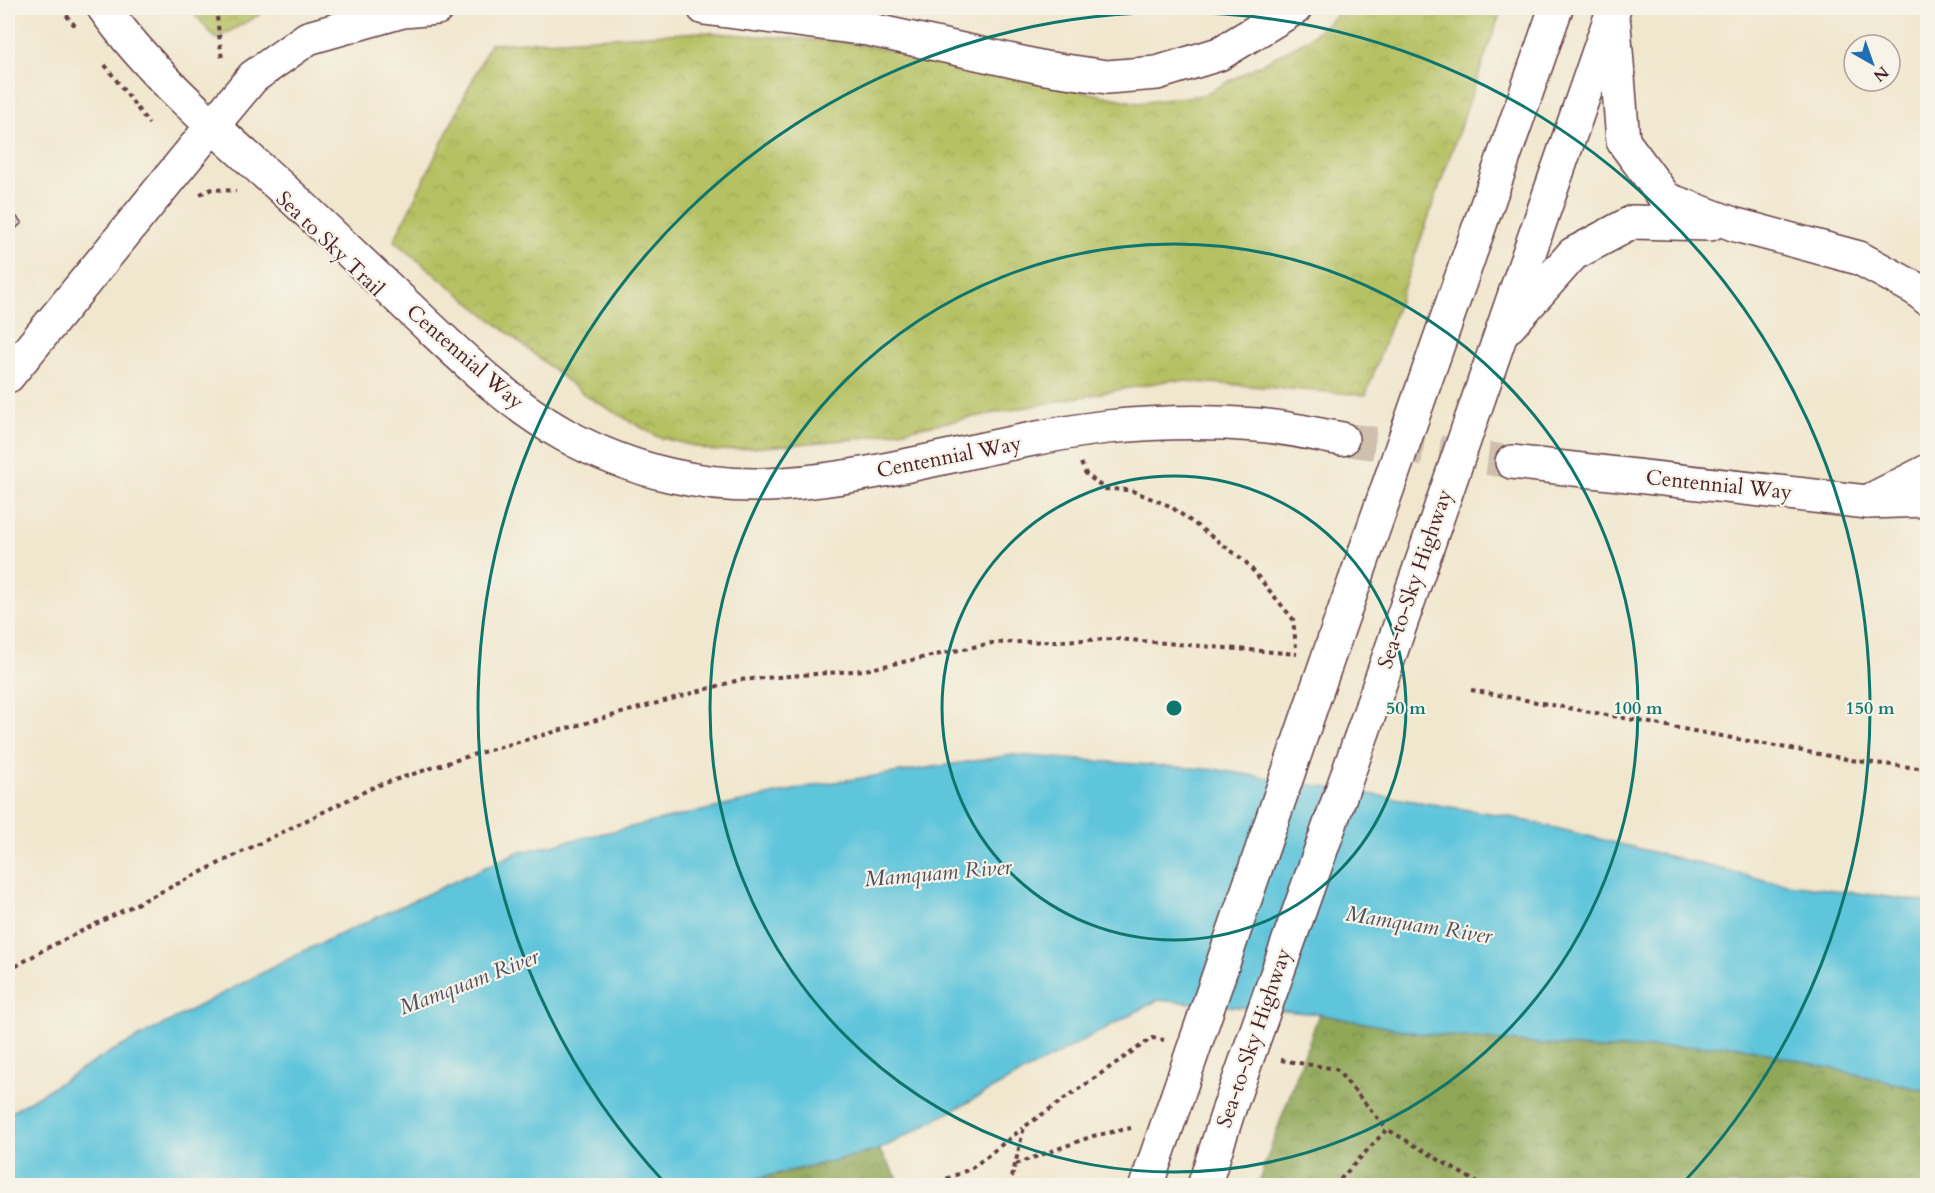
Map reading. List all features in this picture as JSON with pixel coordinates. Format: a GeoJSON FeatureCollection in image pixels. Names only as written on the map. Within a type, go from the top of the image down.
{"type":"FeatureCollection","features":[{"type":"Feature","properties":{"kind":"main road"},"geometry":{"type":"LineString","coordinates":[[8,376],[253,77],[309,38],[403,11],[436,8]]}},
{"type":"Feature","properties":{"kind":"main road"},"geometry":{"type":"LineString","coordinates":[[704,8],[867,29],[1045,68],[1107,78],[1157,73],[1219,54],[1295,8]]}},
{"type":"Feature","properties":{"kind":"main road"},"geometry":{"type":"LineString","coordinates":[[1543,8],[1545,40]]}},
{"type":"Feature","properties":{"kind":"main road"},"geometry":{"type":"LineString","coordinates":[[1146,1185],[1556,8]]}},
{"type":"Feature","properties":{"kind":"main road"},"geometry":{"type":"LineString","coordinates":[[1614,9],[1623,141],[1666,199],[1736,225],[1859,258],[1916,289],[1928,299]]}},
{"type":"Feature","properties":{"kind":"main road","name":"Sea-to-Sky Highway"},"geometry":{"type":"LineString","coordinates":[[1204,1185],[1372,706],[1497,339],[1614,9]]}},
{"type":"Feature","properties":{"kind":"main road","name":"Centennial Way"},"geometry":{"type":"LineString","coordinates":[[112,20],[175,89],[479,374],[521,407],[562,434],[604,454],[648,470],[732,484],[802,483],[838,479],[1048,437],[1153,423],[1260,425],[1342,439]]}},
{"type":"Feature","properties":{"kind":"main road"},"geometry":{"type":"LineString","coordinates":[[1497,339],[1573,254],[1633,222],[1736,225]]}},
{"type":"Feature","properties":{"kind":"main road","name":"Centennial Way"},"geometry":{"type":"LineString","coordinates":[[1512,462],[1867,502],[1928,500]]}},
{"type":"Feature","properties":{"kind":"main road"},"geometry":{"type":"LineString","coordinates":[[1867,502],[1928,471]]}},
{"type":"Feature","properties":{"kind":"path"},"geometry":{"type":"LineString","coordinates":[[216,8],[222,60]]}},
{"type":"Feature","properties":{"kind":"path"},"geometry":{"type":"LineString","coordinates":[[191,198],[212,189],[241,191]]}},
{"type":"Feature","properties":{"kind":"path"},"geometry":{"type":"LineString","coordinates":[[1077,454],[1086,474],[1105,489],[1130,490],[1170,507],[1245,561],[1293,619],[1297,654],[1294,665]]}},
{"type":"Feature","properties":{"kind":"path"},"geometry":{"type":"LineString","coordinates":[[8,971],[45,949],[376,786],[472,755],[739,680],[865,670],[992,643],[1118,639],[1297,654]]}},
{"type":"Feature","properties":{"kind":"path"},"geometry":{"type":"LineString","coordinates":[[1471,690],[1846,759],[1928,769]]}},
{"type":"Feature","properties":{"kind":"path"},"geometry":{"type":"LineString","coordinates":[[930,1185],[972,1168],[1024,1127]]}},
{"type":"Feature","properties":{"kind":"path"},"geometry":{"type":"LineString","coordinates":[[1015,1164],[1094,1136],[1134,1128]]}},
{"type":"Feature","properties":{"kind":"path"},"geometry":{"type":"LineString","coordinates":[[1334,1185],[1387,1129],[1483,1185]]}},
{"type":"Feature","properties":{"kind":"green space"},"geometry":{"type":"Polygon","coordinates":[[[189,8],[271,8],[216,39],[189,8]]]}},
{"type":"Feature","properties":{"kind":"green space"},"geometry":{"type":"Polygon","coordinates":[[[1345,8],[1502,8],[1366,395],[1171,380],[857,439],[714,451],[658,437],[586,396],[394,241],[490,44],[701,32],[848,42],[1138,103],[1203,95],[1307,40],[1345,8]]]}},
{"type":"Feature","properties":{"kind":"green space"},"geometry":{"type":"Polygon","coordinates":[[[1319,1014],[1417,1033],[1602,1049],[1734,1045],[1927,1091],[1927,1185],[1257,1186],[1319,1014]]]}},
{"type":"Feature","properties":{"kind":"green space"},"geometry":{"type":"Polygon","coordinates":[[[879,1150],[902,1185],[729,1186],[879,1150]]]}},
{"type":"Feature","properties":{"kind":"water","name":"Mamquam River"},"geometry":{"type":"Polygon","coordinates":[[[1013,755],[1218,770],[1507,816],[1773,882],[1927,902],[1927,1091],[1734,1045],[1602,1049],[1417,1033],[1319,1014],[1158,1000],[879,1150],[729,1185],[8,1186],[8,1114],[107,1054],[304,951],[516,853],[816,785],[1013,755]]]}},
{"type":"Feature","properties":{"kind":"building"},"geometry":{"type":"Polygon","coordinates":[[[8,207],[22,223],[8,235],[8,207]]]}},
{"type":"Feature","properties":{"kind":"tunnel"},"geometry":{"type":"LineString","coordinates":[[1342,439],[1512,462]]}}]}
